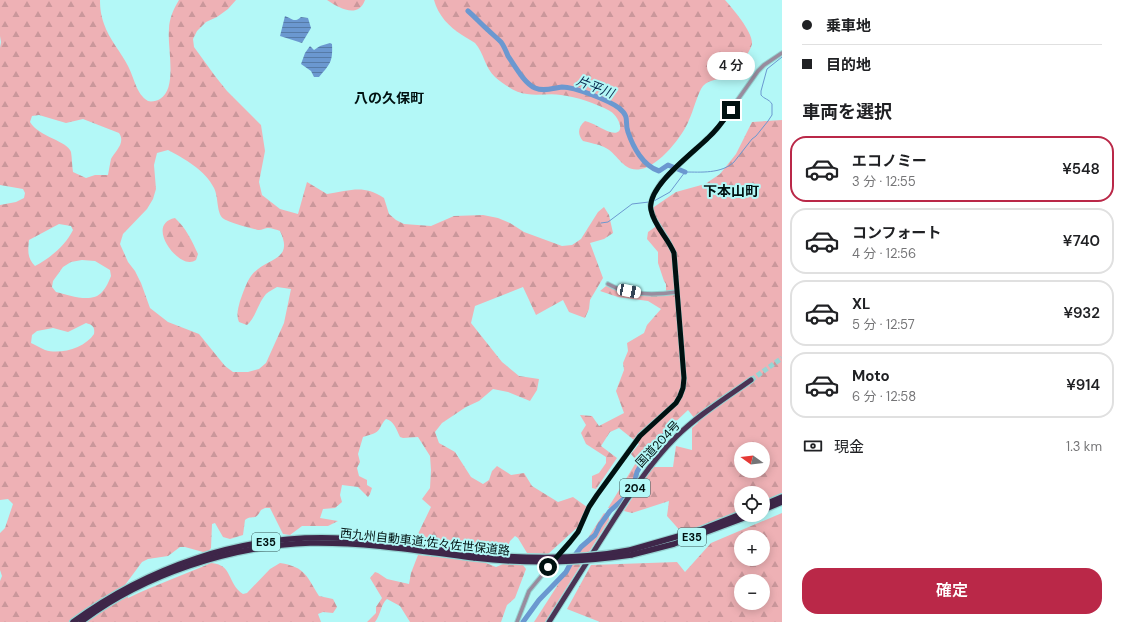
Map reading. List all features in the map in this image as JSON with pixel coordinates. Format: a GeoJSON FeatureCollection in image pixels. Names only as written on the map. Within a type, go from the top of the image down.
{"type":"FeatureCollection","features":[{"type":"Feature","properties":{"kind":"highway","name":"国道204号"},"geometry":{"type":"LineString","coordinates":[[549,622],[616,516],[644,474],[656,459],[676,436],[751,380]]}},
{"type":"Feature","properties":{"kind":"highway"},"geometry":{"type":"LineString","coordinates":[[770,502],[782,497]]}},
{"type":"Feature","properties":{"kind":"highway"},"geometry":{"type":"LineString","coordinates":[[770,507],[782,502]]}},
{"type":"Feature","properties":{"kind":"highway","name":"西九州自動車道;佐々佐世保道路"},"geometry":{"type":"LineString","coordinates":[[630,552],[700,530],[734,517]]}},
{"type":"Feature","properties":{"kind":"highway","name":"西九州自動車道;佐々佐世保道路"},"geometry":{"type":"LineString","coordinates":[[73,622],[106,600],[149,577],[211,554],[256,544],[283,540],[340,538],[377,541],[515,562],[558,563],[601,559],[674,544],[734,522]]}},
{"type":"Feature","properties":{"kind":"highway","name":"西九州自動車道;佐々佐世保道路"},"geometry":{"type":"LineString","coordinates":[[81,622],[118,598],[153,580],[212,559],[256,549],[310,543],[354,544],[476,556]]}},
{"type":"Feature","properties":{"kind":"street"},"geometry":{"type":"LineString","coordinates":[[517,622],[529,591],[578,532],[589,507],[619,464],[640,436],[672,407],[680,396],[683,388],[684,378],[674,253],[653,217],[650,205],[653,195],[661,182],[717,129],[764,65],[782,53]]}},
{"type":"Feature","properties":{"kind":"street"},"geometry":{"type":"LineString","coordinates":[[608,284],[619,289],[639,293],[650,294],[677,292]]}},
{"type":"Feature","properties":{"kind":"green space"},"geometry":{"type":"Polygon","coordinates":[[[0,0],[100,0],[101,15],[106,30],[128,66],[138,90],[148,101],[154,101],[160,99],[165,94],[169,86],[169,25],[175,6],[179,0],[236,0],[228,9],[217,17],[206,22],[197,31],[193,39],[194,47],[227,91],[261,125],[265,151],[259,182],[262,195],[280,209],[298,214],[307,182],[327,194],[350,190],[363,190],[376,194],[384,198],[389,214],[404,224],[431,226],[454,216],[483,215],[498,218],[510,223],[524,232],[562,246],[572,245],[581,239],[598,212],[604,207],[609,215],[613,233],[604,239],[590,243],[603,278],[590,300],[589,309],[585,318],[569,312],[563,300],[536,315],[523,287],[475,306],[471,323],[502,362],[519,376],[539,379],[537,390],[530,401],[508,392],[493,389],[479,401],[466,407],[442,423],[435,432],[439,443],[455,452],[471,477],[483,484],[489,480],[492,471],[497,466],[511,475],[524,473],[532,486],[558,502],[573,497],[587,507],[581,524],[548,554],[527,553],[518,538],[515,536],[510,541],[507,549],[498,551],[486,563],[496,567],[503,564],[523,565],[526,569],[515,598],[507,605],[501,622],[410,622],[400,606],[387,599],[383,604],[379,616],[375,622],[367,622],[376,613],[376,607],[382,598],[370,578],[375,572],[387,579],[409,584],[411,573],[418,555],[458,559],[462,549],[425,537],[419,541],[416,538],[431,507],[422,499],[430,488],[430,456],[418,437],[400,437],[393,423],[386,419],[377,432],[363,437],[358,454],[360,462],[357,468],[359,476],[367,480],[367,485],[372,488],[368,497],[358,487],[342,485],[340,495],[342,502],[335,508],[323,509],[320,518],[338,521],[328,526],[302,526],[290,535],[283,534],[270,508],[265,508],[261,510],[257,516],[247,518],[245,520],[243,535],[230,539],[223,537],[215,523],[212,524],[211,548],[208,552],[180,547],[168,556],[148,559],[142,562],[125,585],[128,598],[211,563],[218,564],[223,567],[227,571],[234,585],[243,594],[247,593],[270,569],[280,563],[301,570],[308,578],[319,596],[333,599],[337,607],[333,613],[323,612],[318,614],[321,622],[0,622],[0,581],[2,576],[0,570],[0,533],[5,528],[13,504],[8,499],[0,500],[0,205],[16,202],[24,198],[25,193],[23,189],[0,185],[0,0]],[[39,115],[32,116],[30,122],[34,127],[69,148],[71,152],[73,172],[86,178],[95,175],[108,175],[111,159],[121,144],[121,137],[119,133],[83,119],[66,123],[39,115]],[[168,150],[157,153],[154,165],[156,189],[153,199],[147,209],[123,234],[120,244],[128,262],[135,271],[141,283],[150,308],[168,322],[199,334],[225,366],[233,372],[248,372],[259,369],[266,363],[284,323],[291,289],[277,287],[267,293],[253,318],[247,325],[239,322],[238,309],[251,276],[257,270],[281,254],[284,248],[284,241],[280,231],[270,228],[260,230],[227,221],[221,217],[214,188],[200,170],[188,161],[168,150]],[[59,224],[29,240],[29,257],[35,266],[57,251],[70,236],[73,230],[71,226],[59,224]],[[82,260],[71,262],[63,267],[53,281],[52,287],[56,292],[80,298],[98,296],[105,289],[111,276],[110,270],[95,261],[82,260]],[[86,323],[68,332],[53,328],[37,331],[32,335],[31,343],[45,350],[58,352],[65,351],[85,343],[94,334],[93,327],[86,323]]]}},
{"type":"Feature","properties":{"kind":"green space"},"geometry":{"type":"Polygon","coordinates":[[[327,0],[365,0],[362,6],[358,9],[348,10],[342,9],[327,0]]]}},
{"type":"Feature","properties":{"kind":"green space"},"geometry":{"type":"Polygon","coordinates":[[[434,0],[725,0],[746,27],[752,44],[746,56],[731,73],[725,77],[708,82],[703,86],[686,127],[670,149],[648,167],[635,169],[625,165],[604,147],[583,141],[580,136],[580,128],[585,121],[610,132],[618,132],[620,126],[614,114],[598,105],[580,99],[557,94],[531,95],[514,90],[506,85],[492,73],[481,51],[475,43],[457,32],[448,24],[438,11],[434,0]]]}},
{"type":"Feature","properties":{"kind":"green space"},"geometry":{"type":"Polygon","coordinates":[[[782,120],[782,493],[770,498],[770,486],[734,486],[734,513],[683,534],[667,516],[669,501],[632,513],[624,511],[652,467],[673,467],[676,446],[692,450],[692,428],[698,423],[688,410],[647,449],[627,492],[615,509],[608,508],[637,461],[631,454],[639,444],[619,428],[610,432],[601,446],[617,458],[596,489],[592,488],[592,476],[599,473],[606,463],[606,457],[586,444],[581,433],[586,425],[580,415],[592,416],[599,426],[624,413],[616,391],[624,370],[623,363],[628,351],[627,343],[644,333],[647,325],[661,309],[648,301],[618,297],[600,291],[606,286],[635,294],[666,295],[666,284],[658,263],[658,252],[647,239],[648,232],[658,225],[651,209],[676,192],[705,184],[720,174],[736,154],[752,122],[782,120]]]}},
{"type":"Feature","properties":{"kind":"green space"},"geometry":{"type":"Polygon","coordinates":[[[175,218],[186,230],[198,254],[196,260],[194,261],[184,261],[171,250],[166,243],[163,235],[163,228],[167,222],[175,218]]]}},
{"type":"Feature","properties":{"kind":"green space"},"geometry":{"type":"Polygon","coordinates":[[[604,513],[609,516],[609,520],[545,622],[534,622],[604,513]]]}},
{"type":"Feature","properties":{"kind":"green space"},"geometry":{"type":"Polygon","coordinates":[[[782,513],[782,622],[600,622],[567,609],[591,565],[677,562],[685,572],[711,543],[734,533],[734,566],[770,566],[770,530],[742,530],[761,522],[770,522],[770,518],[782,513]]]}},
{"type":"Feature","properties":{"kind":"water"},"geometry":{"type":"Polygon","coordinates":[[[285,16],[295,20],[301,17],[308,18],[311,28],[302,43],[280,36],[285,16]]]}},
{"type":"Feature","properties":{"kind":"water"},"geometry":{"type":"Polygon","coordinates":[[[330,43],[332,44],[332,55],[330,62],[319,77],[314,77],[311,71],[301,64],[305,53],[310,46],[314,50],[320,46],[330,43]]]}},
{"type":"Feature","properties":{"kind":"waterway","name":"片平川"},"geometry":{"type":"LineString","coordinates":[[468,11],[501,42],[508,56],[523,78],[531,86],[542,90],[562,87],[575,89],[607,101],[623,111],[626,117],[627,129],[630,138],[639,155],[648,165],[659,171],[668,165],[685,172]]}},
{"type":"Feature","properties":{"kind":"waterway"},"geometry":{"type":"LineString","coordinates":[[654,201],[670,192],[685,172],[704,172],[723,169],[734,162],[772,115],[772,104],[761,95],[761,91],[767,69],[782,57]]}},
{"type":"Feature","properties":{"kind":"waterway"},"geometry":{"type":"LineString","coordinates":[[601,223],[608,222],[632,204],[649,202]]}},
{"type":"Feature","properties":{"kind":"waterway"},"geometry":{"type":"LineString","coordinates":[[523,622],[539,600],[566,572],[575,555],[581,547],[595,535],[610,511],[630,493],[633,488],[637,472],[642,463],[655,444],[676,424]]}},
{"type":"Feature","properties":{"kind":"tunnel"},"geometry":{"type":"LineString","coordinates":[[751,380],[782,358]]}},
{"type":"Feature","properties":{"kind":"district","name":"八の久保町"},"geometry":{"type":"Point","coordinates":[389,98]}},
{"type":"Feature","properties":{"kind":"district","name":"下本山町"},"geometry":{"type":"Point","coordinates":[731,191]}},
{"type":"Feature","properties":{"kind":"route"},"geometry":{"type":"LineString","coordinates":[[548,567],[578,532],[589,507],[640,436],[672,407],[680,396],[684,378],[674,253],[672,247],[653,217],[650,205],[653,195],[661,182],[709,138],[731,110]]}}]}
